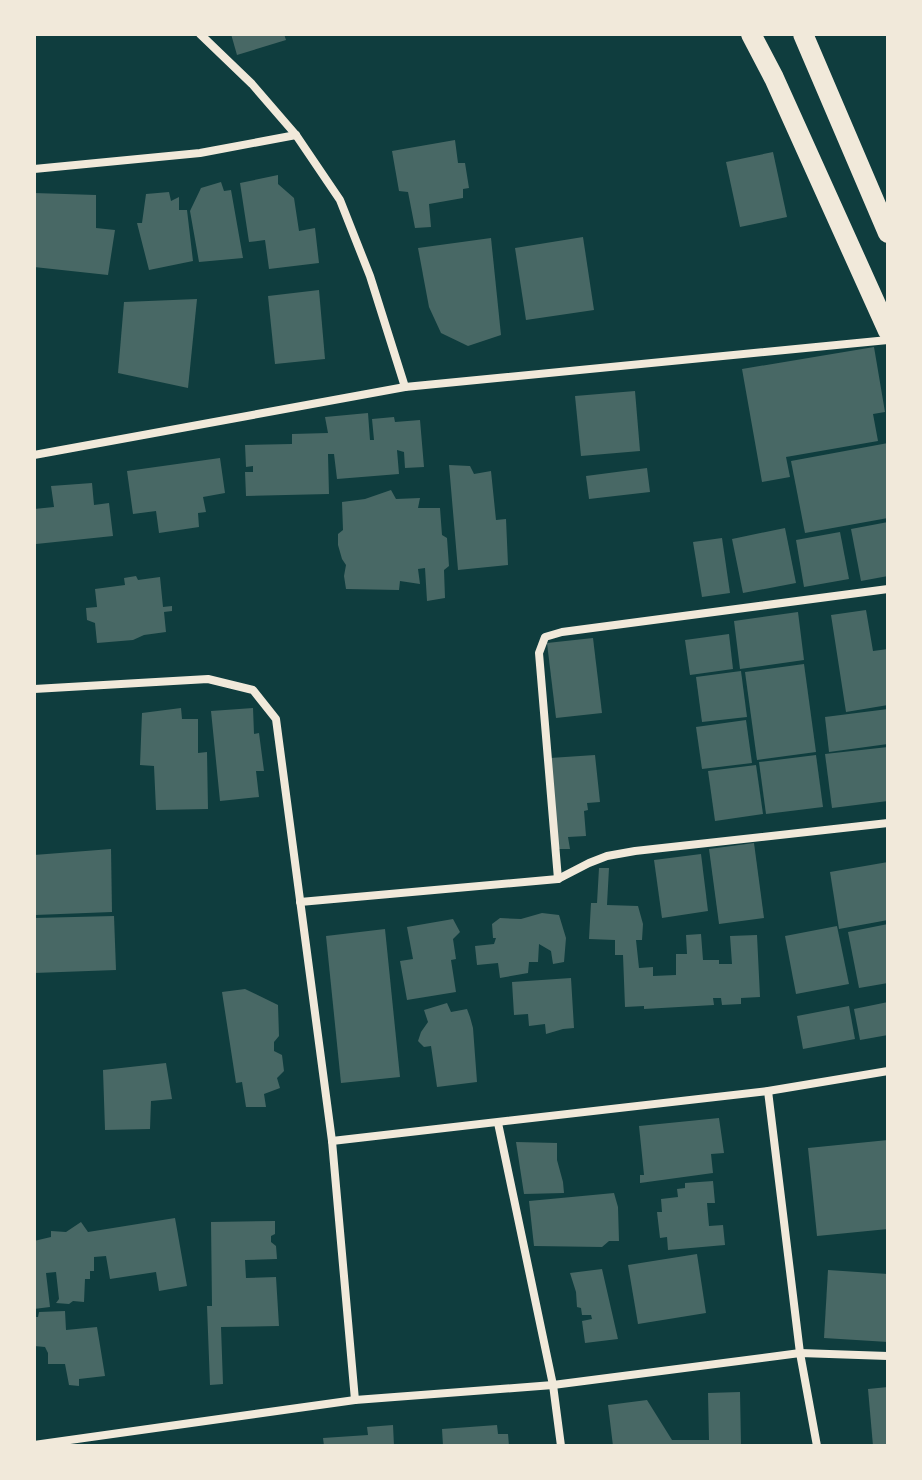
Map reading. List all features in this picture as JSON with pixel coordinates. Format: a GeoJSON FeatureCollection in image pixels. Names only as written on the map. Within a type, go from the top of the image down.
{"type":"FeatureCollection","features":[{"type":"Feature","properties":{"kind":"main road"},"geometry":{"type":"LineString","coordinates":[[751,34],[774,78],[888,331]]}},
{"type":"Feature","properties":{"kind":"main road"},"geometry":{"type":"LineString","coordinates":[[803,34],[888,233]]}},
{"type":"Feature","properties":{"kind":"street"},"geometry":{"type":"LineString","coordinates":[[200,34],[252,84],[296,135],[340,200],[370,276],[405,387]]}},
{"type":"Feature","properties":{"kind":"street"},"geometry":{"type":"LineString","coordinates":[[34,169],[200,153],[296,135]]}},
{"type":"Feature","properties":{"kind":"street"},"geometry":{"type":"LineString","coordinates":[[34,455],[405,387],[888,340]]}},
{"type":"Feature","properties":{"kind":"street"},"geometry":{"type":"LineString","coordinates":[[558,879],[539,653],[545,637],[562,632],[888,589]]}},
{"type":"Feature","properties":{"kind":"street"},"geometry":{"type":"LineString","coordinates":[[34,689],[208,679],[253,690],[276,719],[332,1141],[355,1400]]}},
{"type":"Feature","properties":{"kind":"street"},"geometry":{"type":"LineString","coordinates":[[300,902],[558,879],[598,859],[635,851],[888,823]]}},
{"type":"Feature","properties":{"kind":"street"},"geometry":{"type":"LineString","coordinates":[[332,1141],[768,1091],[888,1071]]}},
{"type":"Feature","properties":{"kind":"street"},"geometry":{"type":"LineString","coordinates":[[768,1091],[800,1353],[817,1446]]}},
{"type":"Feature","properties":{"kind":"street"},"geometry":{"type":"LineString","coordinates":[[498,1123],[553,1385],[561,1446]]}},
{"type":"Feature","properties":{"kind":"street"},"geometry":{"type":"LineString","coordinates":[[34,1445],[355,1400],[553,1385],[800,1353],[888,1356]]}},
{"type":"Feature","properties":{"kind":"building"},"geometry":{"type":"Polygon","coordinates":[[[231,34],[284,34],[286,40],[237,55],[231,34]]]}},
{"type":"Feature","properties":{"kind":"building"},"geometry":{"type":"Polygon","coordinates":[[[455,140],[458,163],[465,163],[469,188],[463,189],[463,198],[429,204],[431,227],[415,228],[408,192],[399,191],[392,151],[455,140]]]}},
{"type":"Feature","properties":{"kind":"building"},"geometry":{"type":"Polygon","coordinates":[[[773,152],[787,217],[740,227],[726,162],[773,152]]]}},
{"type":"Feature","properties":{"kind":"building"},"geometry":{"type":"Polygon","coordinates":[[[278,175],[278,184],[294,198],[299,231],[315,228],[319,263],[269,269],[265,240],[249,242],[240,183],[278,175]]]}},
{"type":"Feature","properties":{"kind":"building"},"geometry":{"type":"Polygon","coordinates":[[[221,182],[224,191],[231,190],[243,258],[199,262],[190,211],[201,188],[221,182]]]}},
{"type":"Feature","properties":{"kind":"building"},"geometry":{"type":"Polygon","coordinates":[[[169,192],[171,201],[179,197],[179,210],[187,210],[193,261],[149,270],[137,223],[142,223],[146,194],[169,192]]]}},
{"type":"Feature","properties":{"kind":"building"},"geometry":{"type":"Polygon","coordinates":[[[34,193],[96,195],[96,228],[115,230],[108,275],[34,267],[34,193]]]}},
{"type":"Feature","properties":{"kind":"building"},"geometry":{"type":"Polygon","coordinates":[[[583,237],[594,310],[526,320],[515,248],[583,237]]]}},
{"type":"Feature","properties":{"kind":"building"},"geometry":{"type":"Polygon","coordinates":[[[491,238],[501,335],[468,346],[441,333],[429,307],[418,248],[491,238]]]}},
{"type":"Feature","properties":{"kind":"building"},"geometry":{"type":"Polygon","coordinates":[[[319,290],[325,359],[275,364],[268,296],[319,290]]]}},
{"type":"Feature","properties":{"kind":"building"},"geometry":{"type":"Polygon","coordinates":[[[197,299],[188,388],[118,373],[124,302],[197,299]]]}},
{"type":"Feature","properties":{"kind":"building"},"geometry":{"type":"Polygon","coordinates":[[[874,347],[885,412],[873,414],[878,441],[786,457],[790,477],[762,482],[742,369],[874,347]]]}},
{"type":"Feature","properties":{"kind":"building"},"geometry":{"type":"Polygon","coordinates":[[[635,391],[640,451],[581,456],[575,396],[635,391]]]}},
{"type":"Feature","properties":{"kind":"building"},"geometry":{"type":"Polygon","coordinates":[[[368,413],[370,440],[374,440],[372,419],[394,417],[395,422],[420,420],[424,467],[405,468],[404,452],[397,450],[399,474],[337,479],[334,454],[328,454],[329,494],[246,496],[245,472],[253,472],[253,466],[246,467],[245,445],[292,444],[292,434],[328,433],[325,417],[368,413]]]}},
{"type":"Feature","properties":{"kind":"building"},"geometry":{"type":"Polygon","coordinates":[[[888,443],[888,518],[805,533],[791,461],[888,443]]]}},
{"type":"Feature","properties":{"kind":"building"},"geometry":{"type":"Polygon","coordinates":[[[220,458],[225,493],[203,497],[206,512],[198,513],[199,527],[159,533],[156,511],[133,514],[127,471],[220,458]]]}},
{"type":"Feature","properties":{"kind":"building"},"geometry":{"type":"Polygon","coordinates":[[[449,465],[470,466],[474,474],[491,471],[496,520],[506,519],[508,565],[458,570],[449,465]]]}},
{"type":"Feature","properties":{"kind":"building"},"geometry":{"type":"Polygon","coordinates":[[[647,468],[650,492],[589,499],[586,476],[647,468]]]}},
{"type":"Feature","properties":{"kind":"building"},"geometry":{"type":"Polygon","coordinates":[[[92,483],[94,505],[109,503],[113,536],[36,544],[34,509],[54,507],[51,486],[92,483]]]}},
{"type":"Feature","properties":{"kind":"building"},"geometry":{"type":"Polygon","coordinates":[[[391,490],[396,499],[420,498],[418,508],[440,508],[449,566],[444,570],[445,598],[427,601],[425,568],[418,569],[420,584],[400,581],[399,590],[346,589],[346,565],[338,545],[338,534],[343,530],[342,502],[365,499],[391,490]]]}},
{"type":"Feature","properties":{"kind":"building"},"geometry":{"type":"Polygon","coordinates":[[[888,522],[888,576],[861,581],[851,529],[888,522]]]}},
{"type":"Feature","properties":{"kind":"building"},"geometry":{"type":"Polygon","coordinates":[[[785,528],[796,583],[743,593],[732,539],[785,528]]]}},
{"type":"Feature","properties":{"kind":"building"},"geometry":{"type":"Polygon","coordinates":[[[840,532],[849,579],[804,587],[796,540],[840,532]]]}},
{"type":"Feature","properties":{"kind":"building"},"geometry":{"type":"Polygon","coordinates":[[[722,538],[730,593],[702,597],[693,542],[722,538]]]}},
{"type":"Feature","properties":{"kind":"building"},"geometry":{"type":"Polygon","coordinates":[[[136,576],[138,580],[160,577],[163,607],[172,606],[172,611],[164,612],[166,632],[133,640],[97,643],[95,623],[87,620],[86,608],[97,607],[95,589],[125,585],[124,578],[136,576]]]}},
{"type":"Feature","properties":{"kind":"building"},"geometry":{"type":"Polygon","coordinates":[[[866,610],[873,651],[888,649],[888,705],[846,712],[831,615],[866,610]]]}},
{"type":"Feature","properties":{"kind":"building"},"geometry":{"type":"Polygon","coordinates":[[[798,612],[804,660],[740,669],[734,621],[798,612]]]}},
{"type":"Feature","properties":{"kind":"building"},"geometry":{"type":"Polygon","coordinates":[[[729,634],[733,669],[690,675],[685,640],[729,634]]]}},
{"type":"Feature","properties":{"kind":"building"},"geometry":{"type":"Polygon","coordinates":[[[593,638],[602,713],[556,718],[547,643],[593,638]]]}},
{"type":"Feature","properties":{"kind":"building"},"geometry":{"type":"Polygon","coordinates":[[[804,664],[816,752],[757,760],[745,672],[804,664]]]}},
{"type":"Feature","properties":{"kind":"building"},"geometry":{"type":"Polygon","coordinates":[[[741,671],[747,717],[702,722],[696,677],[741,671]]]}},
{"type":"Feature","properties":{"kind":"building"},"geometry":{"type":"Polygon","coordinates":[[[181,708],[182,719],[198,719],[198,753],[207,752],[208,809],[156,810],[154,766],[140,765],[142,713],[181,708]]]}},
{"type":"Feature","properties":{"kind":"building"},"geometry":{"type":"Polygon","coordinates":[[[253,708],[254,734],[259,733],[264,771],[256,771],[259,797],[220,801],[211,711],[253,708]]]}},
{"type":"Feature","properties":{"kind":"building"},"geometry":{"type":"Polygon","coordinates":[[[888,709],[888,744],[829,752],[825,717],[888,709]]]}},
{"type":"Feature","properties":{"kind":"building"},"geometry":{"type":"Polygon","coordinates":[[[746,720],[752,763],[702,769],[696,727],[746,720]]]}},
{"type":"Feature","properties":{"kind":"building"},"geometry":{"type":"Polygon","coordinates":[[[888,747],[888,801],[832,808],[825,754],[888,747]]]}},
{"type":"Feature","properties":{"kind":"building"},"geometry":{"type":"Polygon","coordinates":[[[595,755],[600,802],[587,803],[588,810],[584,811],[586,836],[568,837],[570,849],[558,849],[550,758],[595,755]]]}},
{"type":"Feature","properties":{"kind":"building"},"geometry":{"type":"Polygon","coordinates":[[[816,755],[823,807],[766,814],[759,762],[816,755]]]}},
{"type":"Feature","properties":{"kind":"building"},"geometry":{"type":"Polygon","coordinates":[[[756,765],[763,814],[715,821],[708,771],[756,765]]]}},
{"type":"Feature","properties":{"kind":"building"},"geometry":{"type":"Polygon","coordinates":[[[754,843],[764,918],[719,924],[709,849],[754,843]]]}},
{"type":"Feature","properties":{"kind":"building"},"geometry":{"type":"Polygon","coordinates":[[[111,849],[112,912],[35,915],[34,855],[111,849]]]}},
{"type":"Feature","properties":{"kind":"building"},"geometry":{"type":"Polygon","coordinates":[[[701,854],[708,911],[662,918],[654,860],[701,854]]]}},
{"type":"Feature","properties":{"kind":"building"},"geometry":{"type":"Polygon","coordinates":[[[888,862],[888,920],[839,929],[830,872],[888,862]]]}},
{"type":"Feature","properties":{"kind":"building"},"geometry":{"type":"Polygon","coordinates":[[[599,868],[609,868],[607,905],[638,906],[643,924],[642,940],[636,940],[639,968],[653,967],[653,976],[676,975],[676,954],[687,954],[686,935],[701,934],[703,960],[732,964],[730,936],[757,935],[760,997],[741,998],[741,1004],[722,1005],[721,998],[713,998],[714,1005],[644,1009],[644,1006],[625,1007],[623,955],[615,955],[615,940],[589,939],[591,903],[597,903],[599,868]]]}},
{"type":"Feature","properties":{"kind":"building"},"geometry":{"type":"Polygon","coordinates":[[[542,913],[559,915],[566,938],[564,962],[553,964],[551,951],[539,944],[538,962],[529,962],[528,973],[500,978],[498,963],[477,965],[475,946],[494,944],[496,938],[493,938],[492,924],[500,918],[521,919],[542,913]]]}},
{"type":"Feature","properties":{"kind":"building"},"geometry":{"type":"Polygon","coordinates":[[[114,916],[116,970],[34,973],[34,918],[114,916]]]}},
{"type":"Feature","properties":{"kind":"building"},"geometry":{"type":"Polygon","coordinates":[[[453,919],[460,932],[453,939],[456,959],[451,960],[456,992],[407,1000],[400,961],[413,959],[407,927],[453,919]]]}},
{"type":"Feature","properties":{"kind":"building"},"geometry":{"type":"Polygon","coordinates":[[[888,924],[888,983],[859,988],[848,932],[888,924]]]}},
{"type":"Feature","properties":{"kind":"building"},"geometry":{"type":"Polygon","coordinates":[[[837,926],[849,984],[796,994],[785,936],[837,926]]]}},
{"type":"Feature","properties":{"kind":"building"},"geometry":{"type":"Polygon","coordinates":[[[385,929],[400,1077],[341,1083],[326,936],[385,929]]]}},
{"type":"Feature","properties":{"kind":"building"},"geometry":{"type":"Polygon","coordinates":[[[571,978],[574,1028],[546,1034],[545,1024],[529,1026],[528,1014],[514,1015],[512,982],[571,978]]]}},
{"type":"Feature","properties":{"kind":"building"},"geometry":{"type":"Polygon","coordinates":[[[245,989],[278,1005],[279,1036],[274,1042],[274,1051],[282,1055],[284,1071],[277,1078],[280,1088],[264,1094],[266,1107],[246,1107],[242,1082],[236,1083],[222,992],[245,989]]]}},
{"type":"Feature","properties":{"kind":"building"},"geometry":{"type":"Polygon","coordinates":[[[888,1002],[888,1035],[860,1040],[854,1009],[888,1002]]]}},
{"type":"Feature","properties":{"kind":"building"},"geometry":{"type":"Polygon","coordinates":[[[447,1003],[451,1012],[467,1009],[473,1028],[477,1082],[437,1087],[431,1046],[424,1047],[418,1041],[428,1022],[424,1010],[447,1003]]]}},
{"type":"Feature","properties":{"kind":"building"},"geometry":{"type":"Polygon","coordinates":[[[849,1006],[855,1039],[803,1049],[797,1016],[849,1006]]]}},
{"type":"Feature","properties":{"kind":"building"},"geometry":{"type":"Polygon","coordinates":[[[166,1063],[172,1099],[151,1101],[150,1129],[105,1130],[103,1070],[166,1063]]]}},
{"type":"Feature","properties":{"kind":"building"},"geometry":{"type":"Polygon","coordinates":[[[719,1118],[724,1153],[711,1154],[713,1173],[640,1183],[640,1175],[644,1175],[639,1126],[719,1118]]]}},
{"type":"Feature","properties":{"kind":"building"},"geometry":{"type":"Polygon","coordinates":[[[888,1140],[888,1229],[817,1236],[808,1148],[888,1140]]]}},
{"type":"Feature","properties":{"kind":"building"},"geometry":{"type":"Polygon","coordinates":[[[516,1142],[557,1143],[564,1193],[524,1194],[516,1142]]]}},
{"type":"Feature","properties":{"kind":"building"},"geometry":{"type":"Polygon","coordinates":[[[713,1181],[715,1203],[707,1203],[709,1226],[723,1225],[725,1245],[668,1250],[667,1237],[660,1238],[657,1212],[662,1212],[661,1199],[678,1197],[677,1189],[685,1188],[685,1183],[713,1181]]]}},
{"type":"Feature","properties":{"kind":"building"},"geometry":{"type":"Polygon","coordinates":[[[614,1193],[618,1207],[619,1241],[609,1241],[602,1247],[534,1246],[529,1201],[614,1193]]]}},
{"type":"Feature","properties":{"kind":"building"},"geometry":{"type":"Polygon","coordinates":[[[175,1218],[187,1286],[159,1291],[156,1272],[110,1279],[106,1256],[94,1257],[94,1271],[90,1271],[90,1279],[85,1279],[84,1302],[56,1303],[59,1299],[56,1272],[46,1273],[50,1307],[34,1309],[34,1241],[51,1237],[51,1231],[66,1232],[81,1222],[88,1232],[175,1218]]]}},
{"type":"Feature","properties":{"kind":"building"},"geometry":{"type":"Polygon","coordinates":[[[275,1221],[275,1234],[271,1236],[271,1242],[276,1246],[277,1259],[245,1260],[246,1278],[276,1277],[279,1326],[221,1327],[223,1384],[210,1385],[207,1306],[212,1306],[211,1222],[275,1221]]]}},
{"type":"Feature","properties":{"kind":"building"},"geometry":{"type":"Polygon","coordinates":[[[697,1254],[706,1313],[638,1324],[628,1265],[697,1254]]]}},
{"type":"Feature","properties":{"kind":"building"},"geometry":{"type":"Polygon","coordinates":[[[602,1269],[618,1339],[585,1343],[582,1321],[592,1319],[591,1315],[582,1315],[581,1308],[577,1307],[570,1273],[602,1269]]]}},
{"type":"Feature","properties":{"kind":"building"},"geometry":{"type":"Polygon","coordinates":[[[828,1270],[888,1274],[888,1342],[824,1338],[828,1270]]]}},
{"type":"Feature","properties":{"kind":"building"},"geometry":{"type":"Polygon","coordinates":[[[65,1311],[66,1330],[97,1327],[105,1376],[79,1379],[79,1386],[69,1385],[65,1364],[48,1364],[45,1347],[34,1346],[34,1317],[38,1317],[39,1312],[65,1311]]]}},
{"type":"Feature","properties":{"kind":"building"},"geometry":{"type":"Polygon","coordinates":[[[888,1387],[888,1446],[873,1446],[868,1389],[888,1387]]]}},
{"type":"Feature","properties":{"kind":"building"},"geometry":{"type":"Polygon","coordinates":[[[740,1392],[741,1445],[613,1446],[608,1405],[647,1400],[672,1440],[709,1440],[708,1393],[740,1392]]]}},
{"type":"Feature","properties":{"kind":"building"},"geometry":{"type":"Polygon","coordinates":[[[393,1425],[394,1446],[324,1446],[323,1438],[368,1435],[367,1427],[393,1425]]]}},
{"type":"Feature","properties":{"kind":"building"},"geometry":{"type":"Polygon","coordinates":[[[497,1425],[498,1434],[508,1434],[509,1446],[443,1446],[442,1429],[497,1425]]]}}]}
